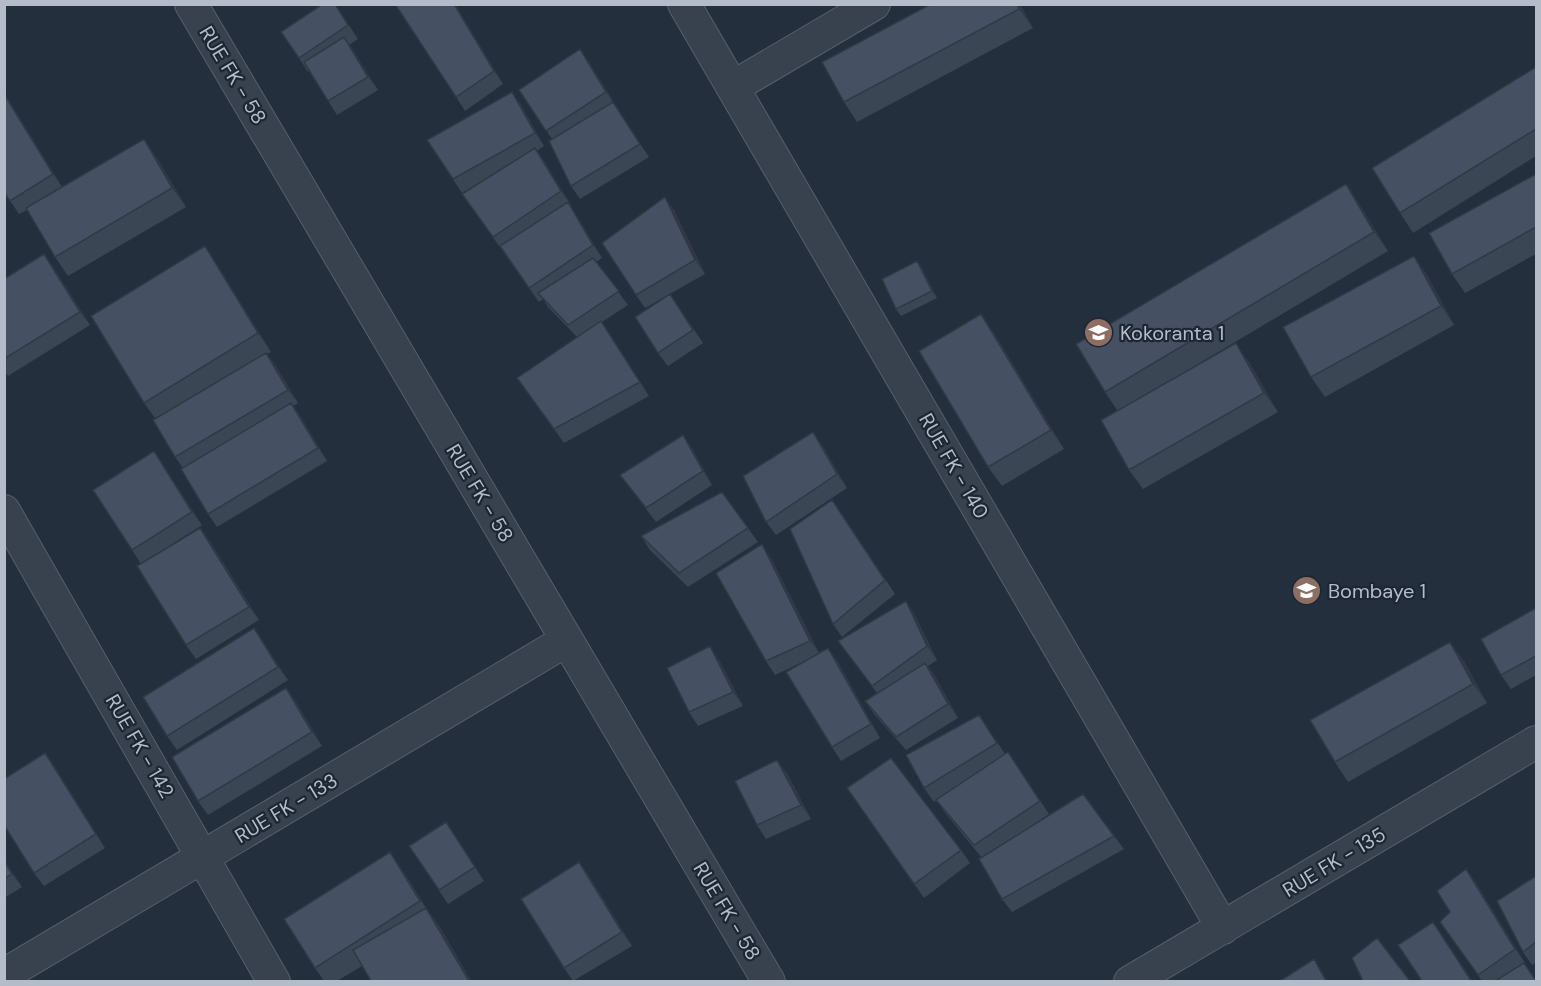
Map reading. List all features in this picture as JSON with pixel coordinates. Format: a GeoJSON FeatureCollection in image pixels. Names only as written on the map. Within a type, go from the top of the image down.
{"type":"FeatureCollection","features":[{"type":"Feature","properties":{"kind":"street","name":"RUE FK - 58"},"geometry":{"type":"LineString","coordinates":[[191,4],[769,981]]}},
{"type":"Feature","properties":{"kind":"street","name":"RUE FK - 140"},"geometry":{"type":"LineString","coordinates":[[684,4],[1223,928]]}},
{"type":"Feature","properties":{"kind":"street"},"geometry":{"type":"LineString","coordinates":[[733,87],[874,4]]}},
{"type":"Feature","properties":{"kind":"street","name":"RUE FK - 142"},"geometry":{"type":"LineString","coordinates":[[4,511],[274,981]]}},
{"type":"Feature","properties":{"kind":"street","name":"RUE FK - 133"},"geometry":{"type":"LineString","coordinates":[[4,975],[567,640]]}},
{"type":"Feature","properties":{"kind":"street","name":"RUE FK - 135"},"geometry":{"type":"LineString","coordinates":[[1130,981],[1536,742]]}},
{"type":"Feature","properties":{"kind":"building"},"geometry":{"type":"Polygon","coordinates":[[[323,4],[335,4],[348,25],[299,58],[281,32],[323,4]]]}},
{"type":"Feature","properties":{"kind":"building"},"geometry":{"type":"Polygon","coordinates":[[[395,4],[454,4],[494,71],[456,97],[395,4]]]}},
{"type":"Feature","properties":{"kind":"building"},"geometry":{"type":"Polygon","coordinates":[[[931,4],[1017,4],[1019,9],[844,102],[822,62],[931,4]]]}},
{"type":"Feature","properties":{"kind":"building"},"geometry":{"type":"Polygon","coordinates":[[[344,37],[368,77],[328,101],[304,62],[344,37]]]}},
{"type":"Feature","properties":{"kind":"building"},"geometry":{"type":"Polygon","coordinates":[[[580,49],[606,92],[546,131],[519,90],[580,49]]]}},
{"type":"Feature","properties":{"kind":"building"},"geometry":{"type":"Polygon","coordinates":[[[1536,67],[1536,129],[1400,213],[1372,168],[1536,67]]]}},
{"type":"Feature","properties":{"kind":"building"},"geometry":{"type":"Polygon","coordinates":[[[512,92],[535,133],[453,179],[427,140],[512,92]]]}},
{"type":"Feature","properties":{"kind":"building"},"geometry":{"type":"Polygon","coordinates":[[[4,94],[53,174],[10,201],[4,192],[4,94]]]}},
{"type":"Feature","properties":{"kind":"building"},"geometry":{"type":"Polygon","coordinates":[[[613,102],[640,144],[571,186],[549,141],[613,102]]]}},
{"type":"Feature","properties":{"kind":"building"},"geometry":{"type":"Polygon","coordinates":[[[144,139],[172,188],[55,257],[26,208],[144,139]]]}},
{"type":"Feature","properties":{"kind":"building"},"geometry":{"type":"Polygon","coordinates":[[[535,148],[561,191],[493,237],[462,194],[535,148]]]}},
{"type":"Feature","properties":{"kind":"building"},"geometry":{"type":"Polygon","coordinates":[[[1536,174],[1536,227],[1452,274],[1429,233],[1536,174]]]}},
{"type":"Feature","properties":{"kind":"building"},"geometry":{"type":"Polygon","coordinates":[[[1346,184],[1374,232],[1105,392],[1076,344],[1346,184]]]}},
{"type":"Feature","properties":{"kind":"building"},"geometry":{"type":"Polygon","coordinates":[[[665,197],[695,260],[636,295],[602,243],[665,197]]]}},
{"type":"Feature","properties":{"kind":"building"},"geometry":{"type":"Polygon","coordinates":[[[568,202],[593,245],[529,288],[500,246],[568,202]]]}},
{"type":"Feature","properties":{"kind":"building"},"geometry":{"type":"Polygon","coordinates":[[[205,246],[258,333],[144,403],[91,316],[205,246]]]}},
{"type":"Feature","properties":{"kind":"building"},"geometry":{"type":"Polygon","coordinates":[[[44,254],[80,312],[4,359],[4,279],[44,254]]]}},
{"type":"Feature","properties":{"kind":"building"},"geometry":{"type":"Polygon","coordinates":[[[1414,256],[1441,306],[1311,377],[1283,327],[1414,256]]]}},
{"type":"Feature","properties":{"kind":"building"},"geometry":{"type":"Polygon","coordinates":[[[593,258],[619,291],[568,325],[538,293],[593,258]]]}},
{"type":"Feature","properties":{"kind":"building"},"geometry":{"type":"Polygon","coordinates":[[[917,261],[932,291],[896,309],[882,279],[917,261]]]}},
{"type":"Feature","properties":{"kind":"building"},"geometry":{"type":"Polygon","coordinates":[[[670,294],[693,330],[658,353],[635,317],[670,294]]]}},
{"type":"Feature","properties":{"kind":"building"},"geometry":{"type":"Polygon","coordinates":[[[981,314],[1051,430],[988,467],[919,351],[981,314]]]}},
{"type":"Feature","properties":{"kind":"building"},"geometry":{"type":"Polygon","coordinates":[[[601,321],[640,382],[554,429],[517,378],[601,321]]]}},
{"type":"Feature","properties":{"kind":"building"},"geometry":{"type":"Polygon","coordinates":[[[1236,343],[1264,393],[1129,470],[1101,420],[1236,343]]]}},
{"type":"Feature","properties":{"kind":"building"},"geometry":{"type":"Polygon","coordinates":[[[266,353],[288,390],[175,457],[153,420],[266,353]]]}},
{"type":"Feature","properties":{"kind":"building"},"geometry":{"type":"Polygon","coordinates":[[[291,403],[318,448],[208,514],[181,469],[291,403]]]}},
{"type":"Feature","properties":{"kind":"building"},"geometry":{"type":"Polygon","coordinates":[[[813,432],[837,474],[766,522],[743,476],[813,432]]]}},
{"type":"Feature","properties":{"kind":"building"},"geometry":{"type":"Polygon","coordinates":[[[683,435],[703,471],[646,508],[620,475],[683,435]]]}},
{"type":"Feature","properties":{"kind":"building"},"geometry":{"type":"Polygon","coordinates":[[[154,451],[192,512],[132,550],[93,490],[154,451]]]}},
{"type":"Feature","properties":{"kind":"building"},"geometry":{"type":"Polygon","coordinates":[[[722,492],[748,528],[679,573],[641,536],[722,492]]]}},
{"type":"Feature","properties":{"kind":"building"},"geometry":{"type":"Polygon","coordinates":[[[832,500],[885,580],[833,624],[790,529],[832,500]]]}},
{"type":"Feature","properties":{"kind":"building"},"geometry":{"type":"Polygon","coordinates":[[[200,528],[249,607],[186,645],[137,566],[200,528]]]}},
{"type":"Feature","properties":{"kind":"building"},"geometry":{"type":"Polygon","coordinates":[[[762,544],[810,641],[766,661],[716,573],[762,544]]]}},
{"type":"Feature","properties":{"kind":"building"},"geometry":{"type":"Polygon","coordinates":[[[906,601],[927,646],[872,686],[838,641],[906,601]]]}},
{"type":"Feature","properties":{"kind":"building"},"geometry":{"type":"Polygon","coordinates":[[[1536,608],[1536,656],[1501,675],[1481,639],[1536,608]]]}},
{"type":"Feature","properties":{"kind":"building"},"geometry":{"type":"Polygon","coordinates":[[[254,628],[278,667],[167,736],[143,697],[254,628]]]}},
{"type":"Feature","properties":{"kind":"building"},"geometry":{"type":"Polygon","coordinates":[[[1450,642],[1473,684],[1335,762],[1310,720],[1450,642]]]}},
{"type":"Feature","properties":{"kind":"building"},"geometry":{"type":"Polygon","coordinates":[[[710,646],[733,692],[689,712],[667,668],[710,646]]]}},
{"type":"Feature","properties":{"kind":"building"},"geometry":{"type":"Polygon","coordinates":[[[828,648],[871,724],[832,747],[786,672],[828,648]]]}},
{"type":"Feature","properties":{"kind":"building"},"geometry":{"type":"Polygon","coordinates":[[[925,663],[948,704],[896,737],[865,701],[925,663]]]}},
{"type":"Feature","properties":{"kind":"building"},"geometry":{"type":"Polygon","coordinates":[[[286,688],[312,732],[198,801],[172,757],[286,688]]]}},
{"type":"Feature","properties":{"kind":"building"},"geometry":{"type":"Polygon","coordinates":[[[979,715],[997,743],[924,788],[906,755],[979,715]]]}},
{"type":"Feature","properties":{"kind":"building"},"geometry":{"type":"Polygon","coordinates":[[[1008,752],[1040,801],[974,845],[936,800],[1008,752]]]}},
{"type":"Feature","properties":{"kind":"building"},"geometry":{"type":"Polygon","coordinates":[[[45,753],[96,834],[34,873],[4,825],[4,779],[45,753]]]}},
{"type":"Feature","properties":{"kind":"building"},"geometry":{"type":"Polygon","coordinates":[[[891,758],[961,850],[914,884],[847,788],[891,758]]]}},
{"type":"Feature","properties":{"kind":"building"},"geometry":{"type":"Polygon","coordinates":[[[777,760],[801,805],[757,825],[735,781],[777,760]]]}},
{"type":"Feature","properties":{"kind":"building"},"geometry":{"type":"Polygon","coordinates":[[[1083,794],[1114,836],[1002,899],[979,859],[1083,794]]]}},
{"type":"Feature","properties":{"kind":"building"},"geometry":{"type":"Polygon","coordinates":[[[446,822],[475,867],[439,890],[409,846],[446,822]]]}},
{"type":"Feature","properties":{"kind":"building"},"geometry":{"type":"Polygon","coordinates":[[[390,852],[420,901],[315,968],[284,919],[390,852]]]}},
{"type":"Feature","properties":{"kind":"building"},"geometry":{"type":"Polygon","coordinates":[[[4,861],[12,874],[4,879],[4,861]]]}},
{"type":"Feature","properties":{"kind":"building"},"geometry":{"type":"Polygon","coordinates":[[[579,862],[622,932],[564,968],[521,899],[579,862]]]}},
{"type":"Feature","properties":{"kind":"building"},"geometry":{"type":"Polygon","coordinates":[[[1466,869],[1515,949],[1478,975],[1440,922],[1450,912],[1437,891],[1466,869]]]}},
{"type":"Feature","properties":{"kind":"building"},"geometry":{"type":"Polygon","coordinates":[[[1536,876],[1536,942],[1523,952],[1497,901],[1536,876]]]}},
{"type":"Feature","properties":{"kind":"building"},"geometry":{"type":"Polygon","coordinates":[[[426,908],[469,981],[371,981],[353,950],[426,908]]]}},
{"type":"Feature","properties":{"kind":"building"},"geometry":{"type":"Polygon","coordinates":[[[1433,922],[1470,979],[1468,981],[1422,981],[1398,945],[1433,922]]]}},
{"type":"Feature","properties":{"kind":"building"},"geometry":{"type":"Polygon","coordinates":[[[1377,938],[1410,981],[1363,981],[1352,958],[1377,938]]]}},
{"type":"Feature","properties":{"kind":"building"},"geometry":{"type":"Polygon","coordinates":[[[1314,959],[1326,981],[1280,981],[1314,959]]]}},
{"type":"Feature","properties":{"kind":"building"},"geometry":{"type":"Polygon","coordinates":[[[1524,963],[1536,981],[1495,981],[1524,963]]]}},
{"type":"Feature","properties":{"kind":"place","name":"Kokoranta 1"},"geometry":{"type":"Point","coordinates":[1099,333]}},
{"type":"Feature","properties":{"kind":"place","name":"Bombaye 1"},"geometry":{"type":"Point","coordinates":[1307,591]}}]}
